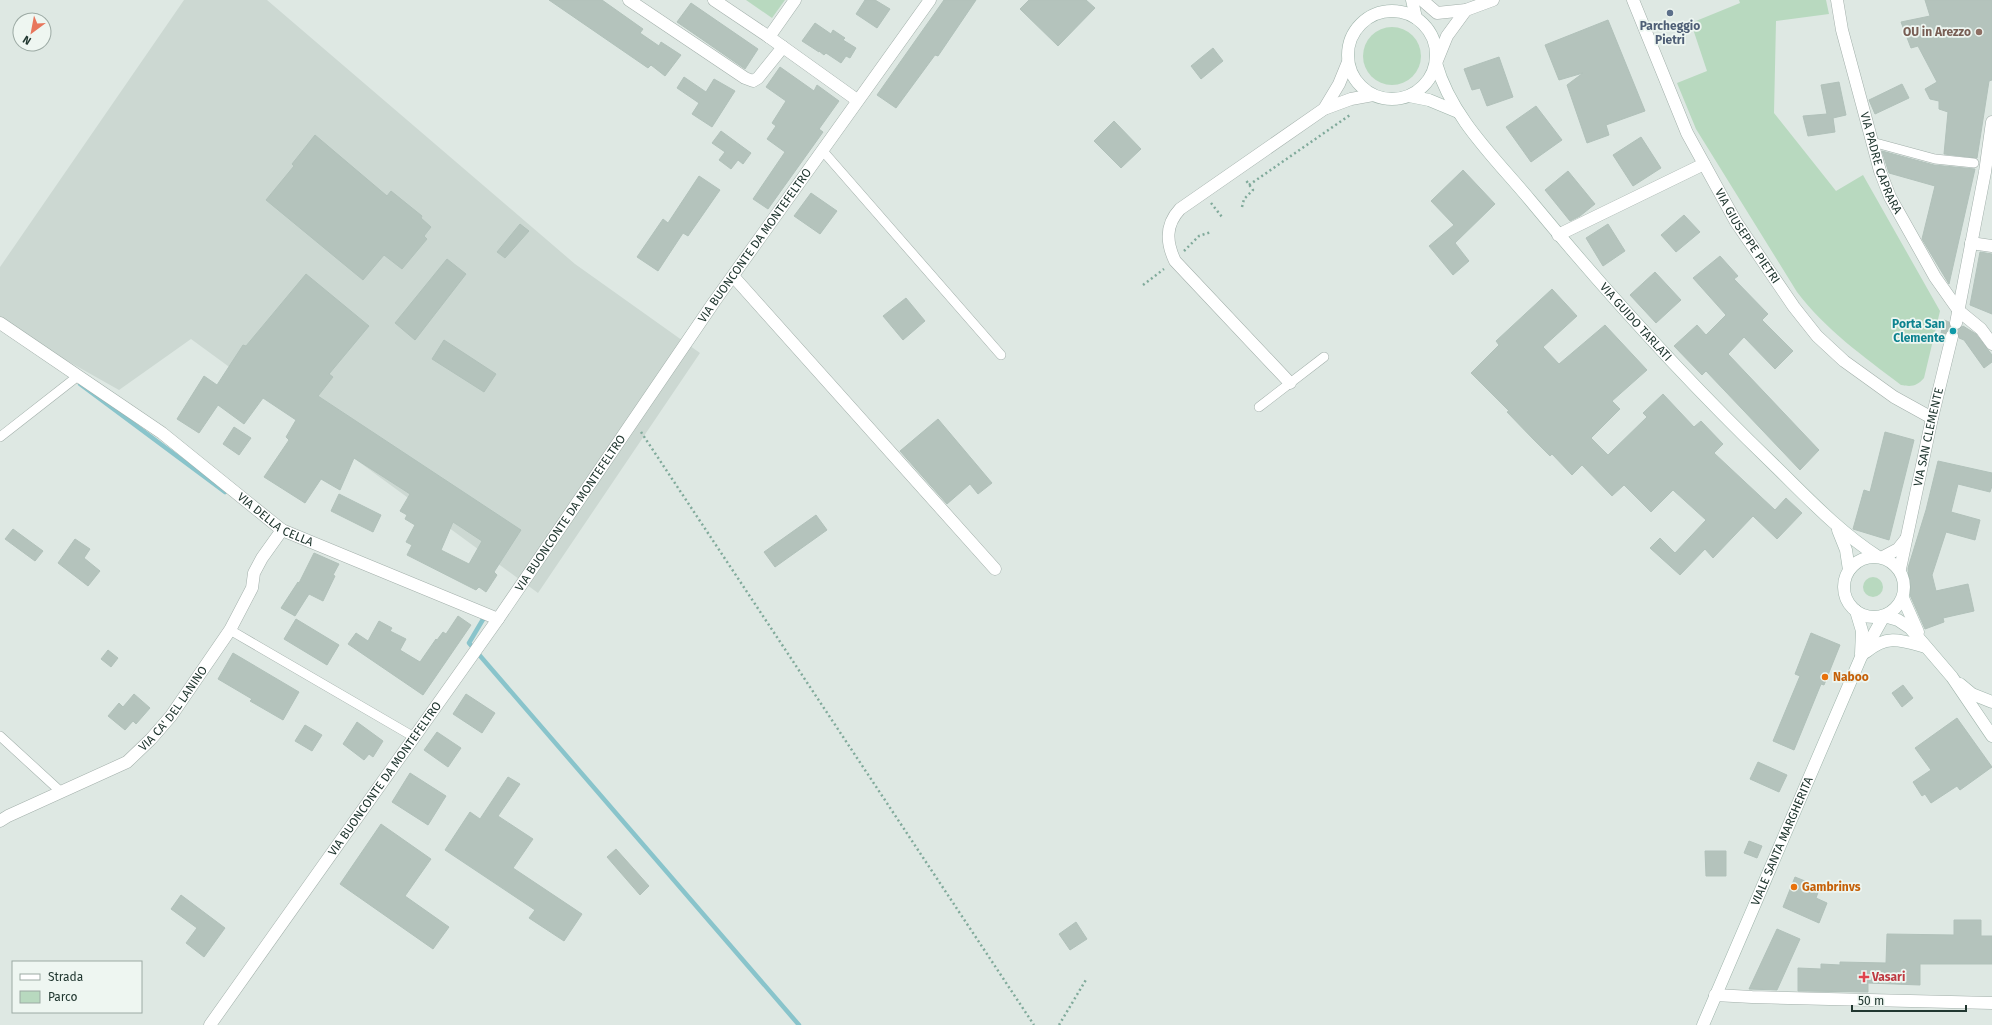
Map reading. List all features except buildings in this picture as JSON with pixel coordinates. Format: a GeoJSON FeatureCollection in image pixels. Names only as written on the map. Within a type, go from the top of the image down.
{"type":"FeatureCollection","features":[{"type":"Feature","properties":{"kind":"street"},"geometry":{"type":"LineString","coordinates":[[629,0],[745,78],[753,81],[758,78],[783,47]]}},
{"type":"Feature","properties":{"kind":"street"},"geometry":{"type":"LineString","coordinates":[[714,0],[857,100]]}},
{"type":"Feature","properties":{"kind":"street"},"geometry":{"type":"LineString","coordinates":[[769,37],[795,0]]}},
{"type":"Feature","properties":{"kind":"street","name":"VIA BUONCONTE DA MONTEFELTRO"},"geometry":{"type":"LineString","coordinates":[[210,1025],[498,619],[733,276],[857,100],[930,0]]}},
{"type":"Feature","properties":{"kind":"street"},"geometry":{"type":"LineString","coordinates":[[1383,12],[1394,0]]}},
{"type":"Feature","properties":{"kind":"street"},"geometry":{"type":"LineString","coordinates":[[1412,0],[1416,18]]}},
{"type":"Feature","properties":{"kind":"street"},"geometry":{"type":"LineString","coordinates":[[1422,0],[1437,13]]}},
{"type":"Feature","properties":{"kind":"street"},"geometry":{"type":"LineString","coordinates":[[1416,18],[1437,13],[1466,10],[1493,0]]}},
{"type":"Feature","properties":{"kind":"street","name":"VIA GIUSEPPE PIETRI"},"geometry":{"type":"LineString","coordinates":[[1633,0],[1687,133],[1739,227],[1810,328],[1839,356],[1864,377],[1894,397],[1932,418]]}},
{"type":"Feature","properties":{"kind":"street","name":"VIA PADRE CAPRARA"},"geometry":{"type":"LineString","coordinates":[[1837,0],[1842,30],[1880,171],[1895,205],[1936,277],[1959,311],[1981,329],[1992,344]]}},
{"type":"Feature","properties":{"kind":"street"},"geometry":{"type":"LineString","coordinates":[[1436,63],[1437,50],[1433,38],[1426,26],[1416,18],[1406,13],[1383,12],[1371,16],[1360,24],[1352,36],[1348,48],[1348,62],[1353,75],[1361,87],[1373,95],[1385,99],[1397,99],[1409,96],[1422,88],[1431,77],[1447,36],[1466,10]]}},
{"type":"Feature","properties":{"kind":"street"},"geometry":{"type":"LineString","coordinates":[[1324,109],[1339,84],[1348,62]]}},
{"type":"Feature","properties":{"kind":"street","name":"VIA GUIDO TARLATI"},"geometry":{"type":"LineString","coordinates":[[1436,63],[1443,84],[1458,112],[1558,235],[1620,306],[1705,396],[1829,517],[1853,540],[1880,557]]}},
{"type":"Feature","properties":{"kind":"street"},"geometry":{"type":"LineString","coordinates":[[1290,383],[1175,261],[1170,253],[1168,244],[1168,233],[1172,219],[1180,209],[1324,109],[1352,99],[1373,95]]}},
{"type":"Feature","properties":{"kind":"street"},"geometry":{"type":"LineString","coordinates":[[1409,96],[1429,100],[1458,112]]}},
{"type":"Feature","properties":{"kind":"street"},"geometry":{"type":"LineString","coordinates":[[1956,324],[1971,243],[1988,172],[1992,122]]}},
{"type":"Feature","properties":{"kind":"street"},"geometry":{"type":"LineString","coordinates":[[1558,235],[1704,164]]}},
{"type":"Feature","properties":{"kind":"street"},"geometry":{"type":"LineString","coordinates":[[1971,243],[1992,246]]}},
{"type":"Feature","properties":{"kind":"street"},"geometry":{"type":"LineString","coordinates":[[733,276],[994,569]]}},
{"type":"Feature","properties":{"kind":"street","name":"VIA DELLA CELLA"},"geometry":{"type":"LineString","coordinates":[[0,323],[162,432],[282,530],[498,619]]}},
{"type":"Feature","properties":{"kind":"street","name":"VIA SAN CLEMENTE"},"geometry":{"type":"LineString","coordinates":[[1907,538],[1932,418],[1952,336]]}},
{"type":"Feature","properties":{"kind":"street","name":"VIA GUIDO TARLATI"},"geometry":{"type":"LineString","coordinates":[[1829,517],[1844,543],[1849,570]]}},
{"type":"Feature","properties":{"kind":"street","name":"VIA CA' DEL LANINO"},"geometry":{"type":"LineString","coordinates":[[0,821],[60,791],[127,762],[146,744],[171,716],[230,630],[252,588],[254,573],[262,558],[282,530]]}},
{"type":"Feature","properties":{"kind":"street"},"geometry":{"type":"LineString","coordinates":[[1849,570],[1862,558],[1880,557],[1898,549],[1907,538]]}},
{"type":"Feature","properties":{"kind":"street"},"geometry":{"type":"LineString","coordinates":[[1900,569],[1907,538]]}},
{"type":"Feature","properties":{"kind":"street"},"geometry":{"type":"LineString","coordinates":[[1880,557],[1896,565],[1900,569],[1904,581],[1903,598],[1912,621],[1926,647]]}},
{"type":"Feature","properties":{"kind":"street","name":"VIALE SANTA MARGHERITA"},"geometry":{"type":"LineString","coordinates":[[1849,570],[1844,587],[1850,605],[1856,611],[1862,631],[1860,657]]}},
{"type":"Feature","properties":{"kind":"street","name":"VIALE SANTA MARGHERITA"},"geometry":{"type":"LineString","coordinates":[[1703,1025],[1860,657],[1884,616],[1892,612],[1903,598]]}},
{"type":"Feature","properties":{"kind":"street"},"geometry":{"type":"LineString","coordinates":[[1856,611],[1865,616],[1884,616],[1898,620],[1910,628],[1952,677],[1992,736]]}},
{"type":"Feature","properties":{"kind":"street","name":"VIALE SANTA MARGHERITA"},"geometry":{"type":"LineString","coordinates":[[1860,657],[1877,643],[1885,641],[1902,640],[1926,647]]}},
{"type":"Feature","properties":{"kind":"street"},"geometry":{"type":"LineString","coordinates":[[1952,677],[1972,694],[1992,702]]}},
{"type":"Feature","properties":{"kind":"street"},"geometry":{"type":"LineString","coordinates":[[1715,995],[1752,998],[1992,1002]]}},
{"type":"Feature","properties":{"kind":"lane"},"geometry":{"type":"LineString","coordinates":[[1872,142],[1935,159],[1974,163]]}},
{"type":"Feature","properties":{"kind":"lane"},"geometry":{"type":"LineString","coordinates":[[822,150],[1001,355]]}},
{"type":"Feature","properties":{"kind":"lane"},"geometry":{"type":"LineString","coordinates":[[1259,407],[1324,357]]}},
{"type":"Feature","properties":{"kind":"lane"},"geometry":{"type":"LineString","coordinates":[[0,437],[78,376]]}},
{"type":"Feature","properties":{"kind":"lane"},"geometry":{"type":"LineString","coordinates":[[230,630],[414,737]]}},
{"type":"Feature","properties":{"kind":"lane"},"geometry":{"type":"LineString","coordinates":[[0,736],[60,791]]}},
{"type":"Feature","properties":{"kind":"path"},"geometry":{"type":"LineString","coordinates":[[1249,185],[1353,113]]}},
{"type":"Feature","properties":{"kind":"path"},"geometry":{"type":"LineString","coordinates":[[1237,169],[1253,190],[1244,199],[1242,207]]}},
{"type":"Feature","properties":{"kind":"path"},"geometry":{"type":"LineString","coordinates":[[1203,193],[1222,217]]}},
{"type":"Feature","properties":{"kind":"path"},"geometry":{"type":"LineString","coordinates":[[634,420],[1034,1025]]}},
{"type":"Feature","properties":{"kind":"path"},"geometry":{"type":"LineString","coordinates":[[1059,1025],[1088,978]]}},
{"type":"Feature","properties":{"kind":"shaded area"},"geometry":{"type":"Polygon","coordinates":[[[184,0],[267,0],[575,264],[700,353],[538,593],[191,339],[119,390],[0,323],[0,267],[184,0]]]}},
{"type":"Feature","properties":{"kind":"green space"},"geometry":{"type":"Polygon","coordinates":[[[746,0],[785,0],[772,18],[746,0]]]}},
{"type":"Feature","properties":{"kind":"green space"},"geometry":{"type":"Polygon","coordinates":[[[1739,0],[1826,0],[1829,14],[1776,21],[1774,113],[1836,191],[1863,175],[1940,311],[1924,378],[1917,384],[1911,386],[1901,385],[1846,342],[1808,306],[1797,292],[1696,129],[1677,83],[1707,71],[1691,23],[1740,3],[1739,0]]]}},
{"type":"Feature","properties":{"kind":"green space"},"geometry":{"type":"Polygon","coordinates":[[[1392,27],[1403,29],[1416,40],[1419,45],[1421,56],[1419,67],[1408,80],[1403,83],[1392,85],[1381,83],[1368,72],[1365,67],[1363,56],[1365,45],[1376,32],[1381,29],[1392,27]]]}},
{"type":"Feature","properties":{"kind":"green space"},"geometry":{"type":"Polygon","coordinates":[[[1873,577],[1880,580],[1883,587],[1880,594],[1873,597],[1866,594],[1863,587],[1866,580],[1873,577]]]}},
{"type":"Feature","properties":{"kind":"waterway"},"geometry":{"type":"LineString","coordinates":[[80,384],[225,492]]}},
{"type":"Feature","properties":{"kind":"waterway"},"geometry":{"type":"LineString","coordinates":[[485,616],[469,643],[799,1025]]}},
{"type":"Feature","properties":{"kind":"place","name":"Parcheggio Pietri"},"geometry":{"type":"Point","coordinates":[1670,13]}},
{"type":"Feature","properties":{"kind":"place","name":"OU in Arezzo"},"geometry":{"type":"Point","coordinates":[1979,32]}},
{"type":"Feature","properties":{"kind":"place","name":"Porta San Clemente"},"geometry":{"type":"Point","coordinates":[1953,331]}},
{"type":"Feature","properties":{"kind":"place","name":"Naboo"},"geometry":{"type":"Point","coordinates":[1825,677]}},
{"type":"Feature","properties":{"kind":"place","name":"Gambrinvs"},"geometry":{"type":"Point","coordinates":[1794,887]}},
{"type":"Feature","properties":{"kind":"place","name":"Vasari"},"geometry":{"type":"Point","coordinates":[1864,977]}}]}
